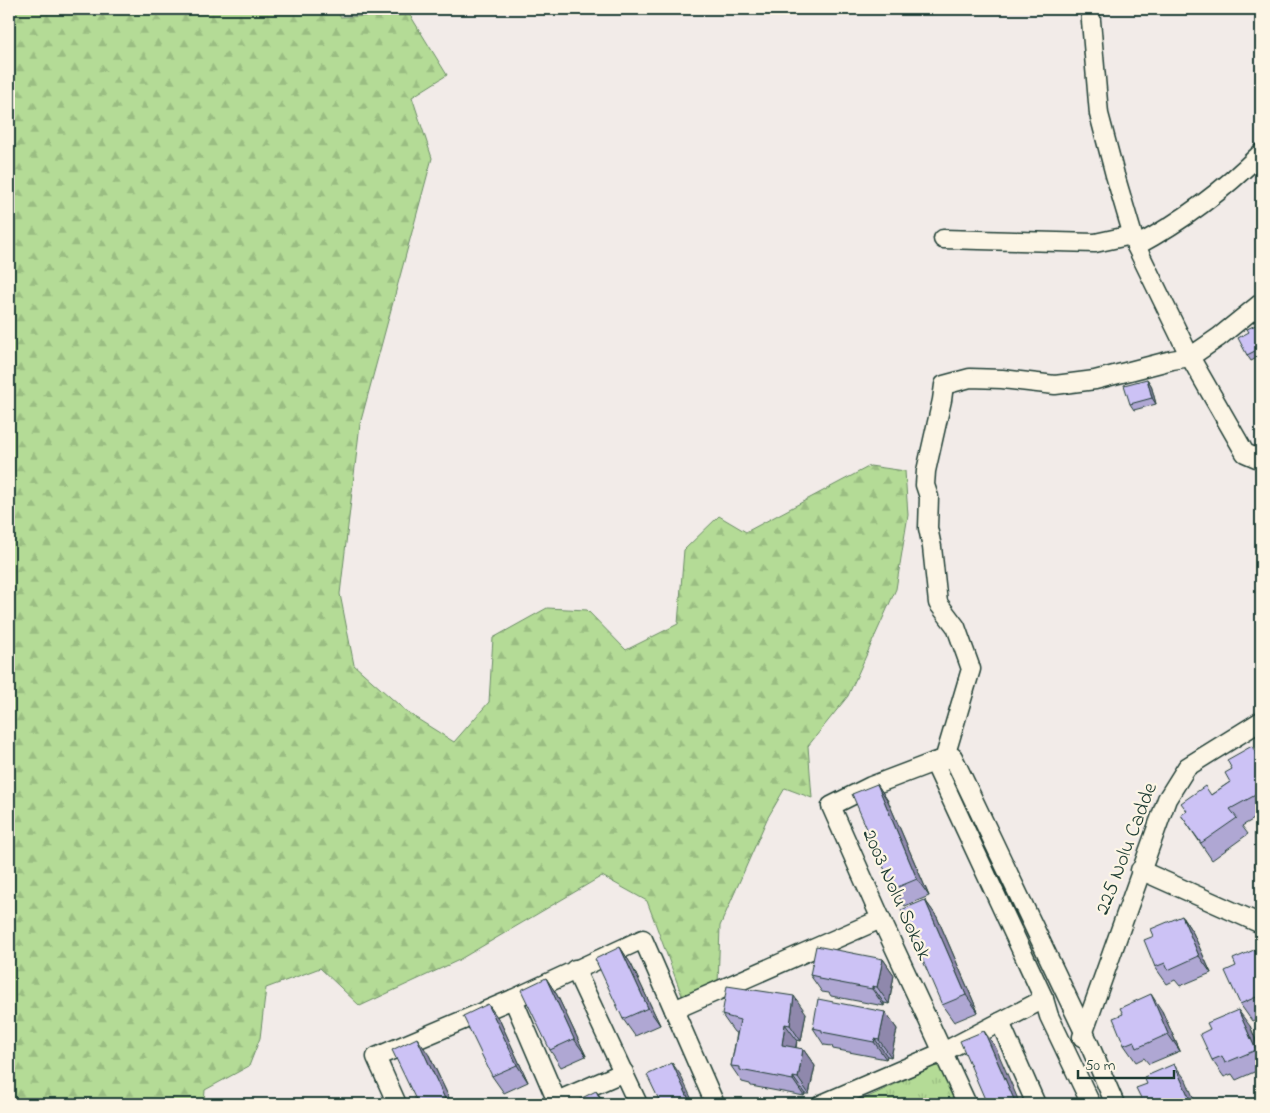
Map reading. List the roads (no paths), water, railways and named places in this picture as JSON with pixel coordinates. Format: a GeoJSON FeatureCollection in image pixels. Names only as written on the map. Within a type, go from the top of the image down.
{"type":"FeatureCollection","features":[{"type":"Feature","properties":{"kind":"street"},"geometry":{"type":"LineString","coordinates":[[1090,9],[1100,114],[1134,240],[1190,357],[1245,453],[1259,459],[1261,458]]}},
{"type":"Feature","properties":{"kind":"street"},"geometry":{"type":"LineString","coordinates":[[943,239],[1095,243],[1134,240],[1165,230],[1198,207],[1261,153]]}},
{"type":"Feature","properties":{"kind":"street"},"geometry":{"type":"LineString","coordinates":[[1091,1104],[939,761],[971,669],[956,627],[938,603],[928,528],[929,497],[925,485],[926,471],[944,384],[978,378],[1055,385],[1095,380],[1190,357],[1219,337],[1261,303]]}},
{"type":"Feature","properties":{"kind":"street","name":"225 Nolu Cadde"},"geometry":{"type":"LineString","coordinates":[[1072,1063],[1080,1025],[1167,799],[1187,767],[1261,721]]}},
{"type":"Feature","properties":{"kind":"street"},"geometry":{"type":"LineString","coordinates":[[939,761],[953,757],[1080,1025],[1115,1104]]}},
{"type":"Feature","properties":{"kind":"street","name":"2003 Nolu Sokak"},"geometry":{"type":"LineString","coordinates":[[939,761],[871,786],[832,806],[881,920],[967,1104]]}},
{"type":"Feature","properties":{"kind":"street"},"geometry":{"type":"LineString","coordinates":[[1140,870],[1261,924]]}},
{"type":"Feature","properties":{"kind":"street"},"geometry":{"type":"LineString","coordinates":[[674,1010],[881,920]]}},
{"type":"Feature","properties":{"kind":"street"},"geometry":{"type":"LineString","coordinates":[[397,1104],[376,1057],[643,939],[716,1104]]}},
{"type":"Feature","properties":{"kind":"street"},"geometry":{"type":"LineString","coordinates":[[575,969],[638,1104]]}},
{"type":"Feature","properties":{"kind":"street"},"geometry":{"type":"LineString","coordinates":[[513,998],[557,1103],[624,1072]]}},
{"type":"Feature","properties":{"kind":"street"},"geometry":{"type":"LineString","coordinates":[[822,1104],[943,1052],[1000,1022],[1047,1008],[1080,1025]]}},
{"type":"Feature","properties":{"kind":"street"},"geometry":{"type":"LineString","coordinates":[[1000,1022],[1036,1104]]}}]}
